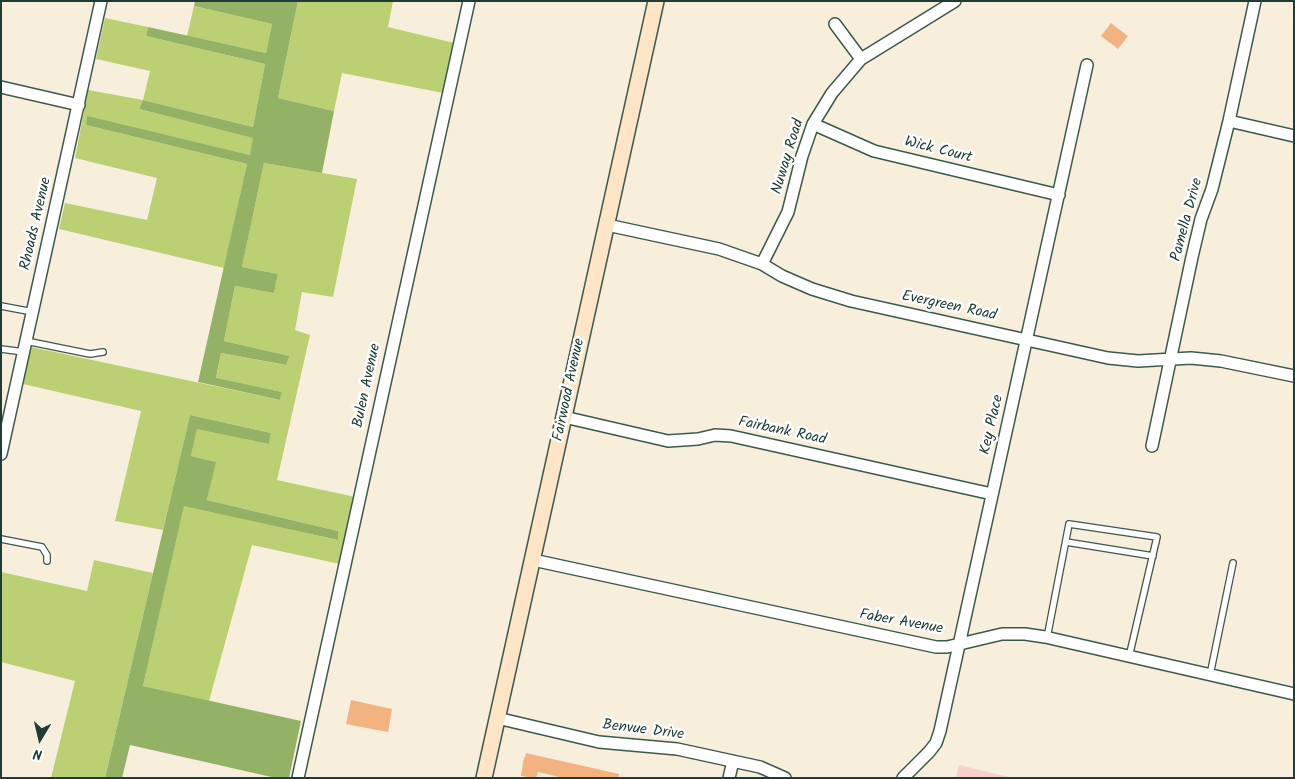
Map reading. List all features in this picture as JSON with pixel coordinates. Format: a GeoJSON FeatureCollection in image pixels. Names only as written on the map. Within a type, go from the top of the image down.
{"type":"FeatureCollection","features":[{"type":"Feature","properties":{"kind":"street","name":"Rhoads Avenue"},"geometry":{"type":"LineString","coordinates":[[1,454],[101,1]]}},
{"type":"Feature","properties":{"kind":"street","name":"Bulen Avenue"},"geometry":{"type":"LineString","coordinates":[[298,778],[469,1]]}},
{"type":"Feature","properties":{"kind":"street","name":"Fairwood Avenue"},"geometry":{"type":"LineString","coordinates":[[484,778],[656,1]]}},
{"type":"Feature","properties":{"kind":"street","name":"Nuway Road"},"geometry":{"type":"LineString","coordinates":[[762,264],[788,212],[802,156],[813,124],[832,93],[861,59],[955,1]]}},
{"type":"Feature","properties":{"kind":"street","name":"Pamella Drive"},"geometry":{"type":"LineString","coordinates":[[1152,446],[1201,219],[1212,189],[1229,121],[1255,1]]}},
{"type":"Feature","properties":{"kind":"street"},"geometry":{"type":"LineString","coordinates":[[835,24],[861,59]]}},
{"type":"Feature","properties":{"kind":"street","name":"Key Place"},"geometry":{"type":"LineString","coordinates":[[903,778],[936,743],[1087,65]]}},
{"type":"Feature","properties":{"kind":"street"},"geometry":{"type":"LineString","coordinates":[[1,87],[79,105]]}},
{"type":"Feature","properties":{"kind":"street"},"geometry":{"type":"LineString","coordinates":[[1229,121],[1294,136]]}},
{"type":"Feature","properties":{"kind":"street","name":"Wick Court"},"geometry":{"type":"LineString","coordinates":[[813,124],[874,151],[1059,195]]}},
{"type":"Feature","properties":{"kind":"street","name":"Evergreen Road"},"geometry":{"type":"LineString","coordinates":[[607,224],[719,249],[762,264],[782,276],[812,289],[851,301],[1108,358],[1138,361],[1191,358],[1221,361],[1294,376]]}},
{"type":"Feature","properties":{"kind":"street","name":"Fairbank Road"},"geometry":{"type":"LineString","coordinates":[[564,417],[668,441],[698,439],[715,435],[731,436],[992,494]]}},
{"type":"Feature","properties":{"kind":"street","name":"Faber Avenue"},"geometry":{"type":"LineString","coordinates":[[533,560],[936,647],[947,647],[1002,634],[1025,634],[1294,694]]}},
{"type":"Feature","properties":{"kind":"street","name":"Benvue Drive"},"geometry":{"type":"LineString","coordinates":[[497,718],[599,742],[678,748],[760,767],[785,778]]}},
{"type":"Feature","properties":{"kind":"street"},"geometry":{"type":"LineString","coordinates":[[729,778],[733,761]]}},
{"type":"Feature","properties":{"kind":"lane"},"geometry":{"type":"LineString","coordinates":[[1,306],[33,312]]}},
{"type":"Feature","properties":{"kind":"lane"},"geometry":{"type":"LineString","coordinates":[[26,340],[90,354],[103,352]]}},
{"type":"Feature","properties":{"kind":"lane"},"geometry":{"type":"LineString","coordinates":[[1,349],[24,352]]}},
{"type":"Feature","properties":{"kind":"lane"},"geometry":{"type":"LineString","coordinates":[[1047,638],[1069,524],[1157,537],[1129,657]]}},
{"type":"Feature","properties":{"kind":"lane"},"geometry":{"type":"LineString","coordinates":[[1,539],[42,547],[47,555],[47,561]]}},
{"type":"Feature","properties":{"kind":"lane"},"geometry":{"type":"LineString","coordinates":[[1066,542],[1153,556]]}},
{"type":"Feature","properties":{"kind":"lane"},"geometry":{"type":"LineString","coordinates":[[1210,675],[1233,562]]}},
{"type":"Feature","properties":{"kind":"shaded area"},"geometry":{"type":"Polygon","coordinates":[[[959,765],[1013,778],[956,778],[959,765]]]}},
{"type":"Feature","properties":{"kind":"green space"},"geometry":{"type":"Polygon","coordinates":[[[195,1],[298,1],[278,98],[334,111],[322,173],[264,163],[242,267],[278,274],[274,293],[235,286],[224,341],[289,356],[286,365],[221,353],[216,378],[282,392],[280,400],[198,382],[247,164],[86,125],[87,116],[250,155],[253,138],[139,109],[143,100],[253,127],[265,64],[146,36],[148,27],[266,53],[272,24],[194,6],[195,1]]]}},
{"type":"Feature","properties":{"kind":"green space"},"geometry":{"type":"Polygon","coordinates":[[[298,1],[393,1],[388,27],[454,43],[443,93],[342,73],[334,111],[278,98],[298,1]]]}},
{"type":"Feature","properties":{"kind":"green space"},"geometry":{"type":"Polygon","coordinates":[[[194,6],[272,24],[266,53],[187,36],[194,6]]]}},
{"type":"Feature","properties":{"kind":"green space"},"geometry":{"type":"Polygon","coordinates":[[[105,18],[148,27],[146,36],[265,64],[253,127],[143,100],[150,71],[96,59],[105,18]]]}},
{"type":"Feature","properties":{"kind":"green space"},"geometry":{"type":"Polygon","coordinates":[[[88,90],[143,100],[139,109],[254,138],[250,155],[87,117],[86,125],[247,164],[224,268],[59,229],[65,203],[147,220],[157,178],[75,158],[88,90]]]}},
{"type":"Feature","properties":{"kind":"green space"},"geometry":{"type":"Polygon","coordinates":[[[264,163],[357,179],[333,297],[302,292],[295,330],[310,335],[277,480],[355,497],[340,564],[252,545],[209,701],[143,686],[184,505],[337,540],[338,531],[207,500],[215,462],[191,456],[197,428],[269,444],[271,433],[190,415],[163,530],[115,521],[141,411],[23,384],[31,347],[280,400],[282,392],[216,379],[221,353],[285,365],[288,356],[224,341],[235,286],[274,293],[278,274],[242,267],[264,163]]]}},
{"type":"Feature","properties":{"kind":"green space"},"geometry":{"type":"Polygon","coordinates":[[[190,415],[271,433],[269,444],[197,429],[191,456],[216,462],[207,500],[338,531],[338,540],[184,506],[143,686],[301,721],[289,778],[276,778],[130,745],[122,778],[105,778],[190,415]]]}},
{"type":"Feature","properties":{"kind":"green space"},"geometry":{"type":"Polygon","coordinates":[[[94,560],[153,573],[105,778],[51,778],[75,681],[1,662],[1,572],[87,591],[94,560]]]}},
{"type":"Feature","properties":{"kind":"building"},"geometry":{"type":"Polygon","coordinates":[[[1111,23],[1128,36],[1118,49],[1101,36],[1111,23]]]}},
{"type":"Feature","properties":{"kind":"building"},"geometry":{"type":"Polygon","coordinates":[[[351,700],[392,709],[388,732],[346,724],[351,700]]]}},
{"type":"Feature","properties":{"kind":"building"},"geometry":{"type":"Polygon","coordinates":[[[526,753],[619,774],[618,778],[563,778],[538,772],[536,778],[521,776],[526,753]]]}}]}
